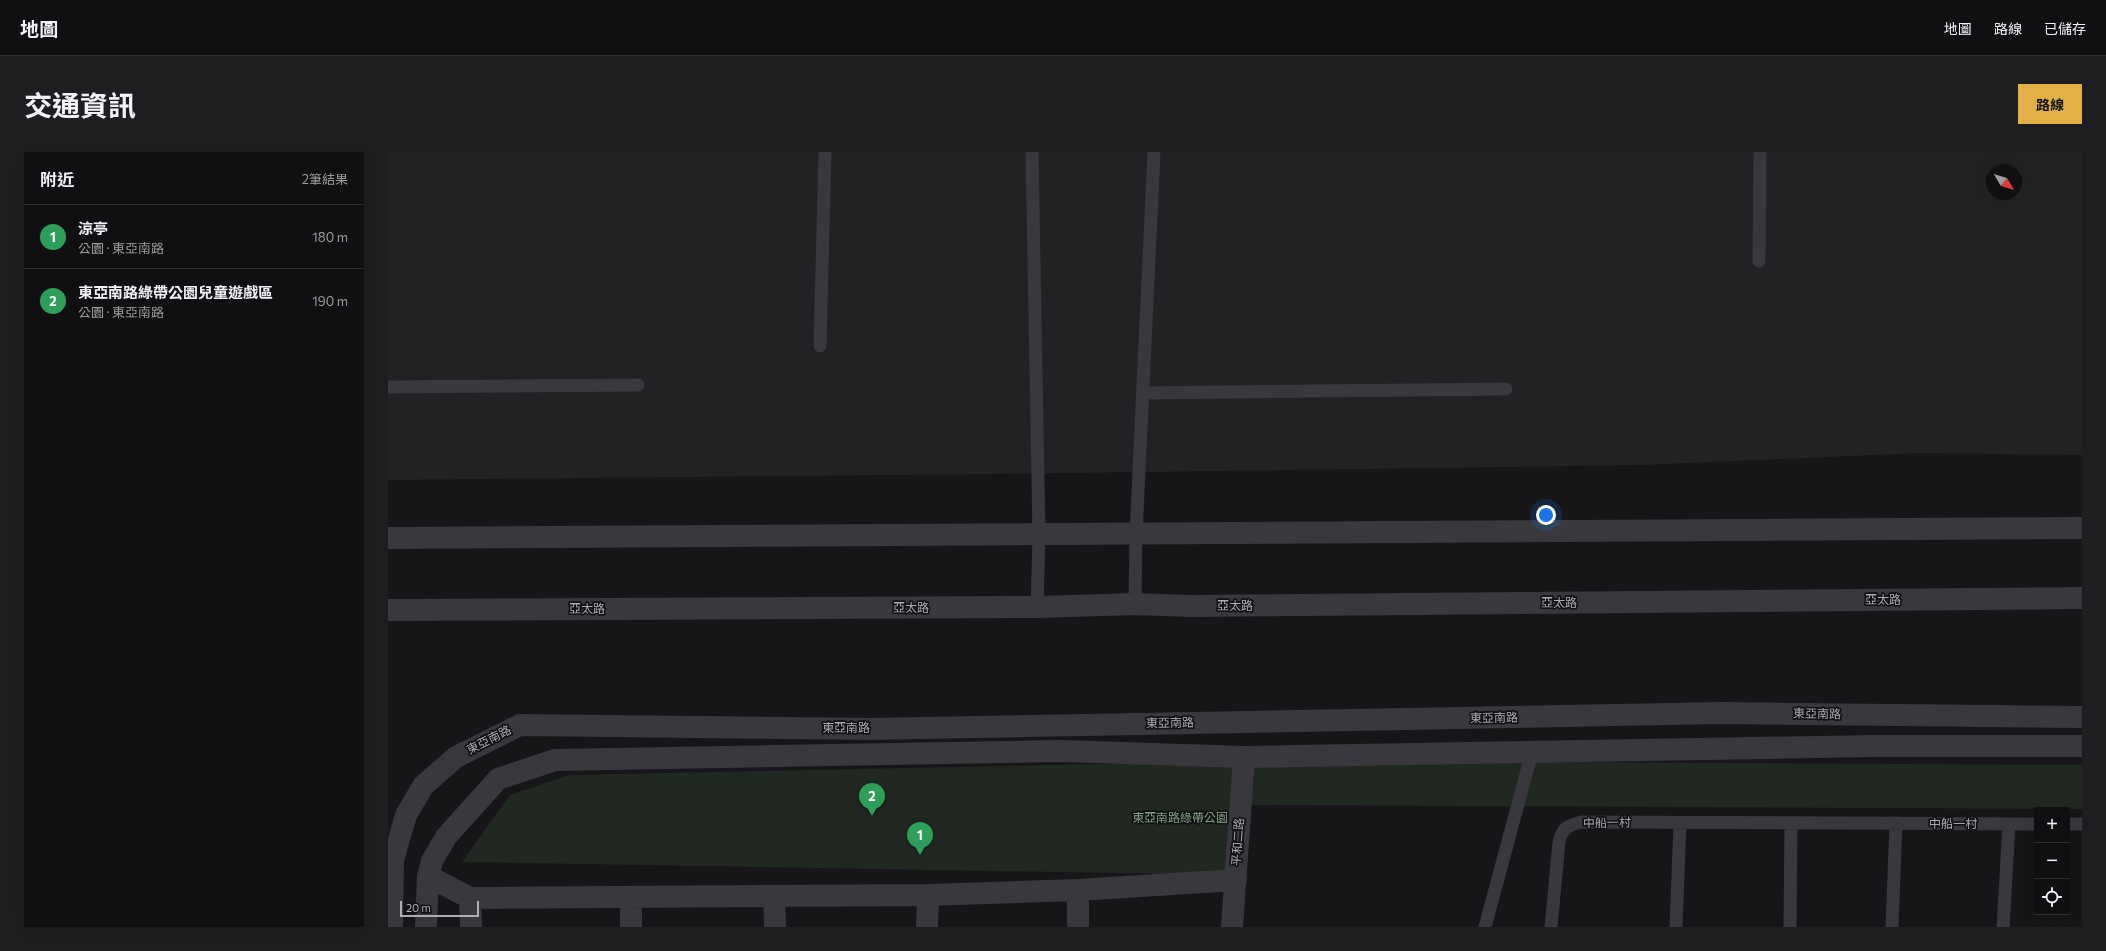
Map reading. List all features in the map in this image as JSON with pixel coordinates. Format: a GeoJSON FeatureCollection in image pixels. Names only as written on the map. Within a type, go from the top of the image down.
{"type":"FeatureCollection","features":[{"type":"Feature","properties":{"kind":"street"},"geometry":{"type":"LineString","coordinates":[[388,538],[1039,536],[2082,528]]}},
{"type":"Feature","properties":{"kind":"street","name":"亞太路"},"geometry":{"type":"LineString","coordinates":[[388,610],[1038,607],[1135,604],[1199,606],[2082,598]]}},
{"type":"Feature","properties":{"kind":"street","name":"東亞南路"},"geometry":{"type":"LineString","coordinates":[[392,927],[393,860],[406,815],[423,786],[456,757],[520,725],[871,728],[1721,714],[2082,717]]}},
{"type":"Feature","properties":{"kind":"street"},"geometry":{"type":"LineString","coordinates":[[426,927],[428,876],[432,861],[446,837],[498,779],[555,760],[1062,751],[1244,757],[1873,746],[2082,746]]}},
{"type":"Feature","properties":{"kind":"street","name":"平和二路"},"geometry":{"type":"LineString","coordinates":[[1232,927],[1244,757]]}},
{"type":"Feature","properties":{"kind":"street"},"geometry":{"type":"LineString","coordinates":[[428,876],[470,898],[928,896],[1078,890],[1236,880]]}},
{"type":"Feature","properties":{"kind":"street"},"geometry":{"type":"LineString","coordinates":[[1078,890],[1078,927]]}},
{"type":"Feature","properties":{"kind":"street"},"geometry":{"type":"LineString","coordinates":[[774,896],[775,927]]}},
{"type":"Feature","properties":{"kind":"street"},"geometry":{"type":"LineString","coordinates":[[927,927],[928,896]]}},
{"type":"Feature","properties":{"kind":"street"},"geometry":{"type":"LineString","coordinates":[[631,897],[632,927]]}},
{"type":"Feature","properties":{"kind":"street"},"geometry":{"type":"LineString","coordinates":[[470,898],[471,927]]}},
{"type":"Feature","properties":{"kind":"lane"},"geometry":{"type":"LineString","coordinates":[[820,346],[825,152]]}},
{"type":"Feature","properties":{"kind":"lane"},"geometry":{"type":"LineString","coordinates":[[1032,152],[1039,536],[1038,607]]}},
{"type":"Feature","properties":{"kind":"lane"},"geometry":{"type":"LineString","coordinates":[[1135,604],[1136,535],[1154,152]]}},
{"type":"Feature","properties":{"kind":"lane"},"geometry":{"type":"LineString","coordinates":[[1759,262],[1760,152]]}},
{"type":"Feature","properties":{"kind":"lane"},"geometry":{"type":"LineString","coordinates":[[388,387],[638,385]]}},
{"type":"Feature","properties":{"kind":"lane"},"geometry":{"type":"LineString","coordinates":[[1143,393],[1506,389]]}},
{"type":"Feature","properties":{"kind":"lane"},"geometry":{"type":"LineString","coordinates":[[1485,927],[1532,752]]}},
{"type":"Feature","properties":{"kind":"lane","name":"中船一村"},"geometry":{"type":"LineString","coordinates":[[1551,927],[1559,842],[1562,832],[1570,824],[1582,822],[2034,824]]}},
{"type":"Feature","properties":{"kind":"lane"},"geometry":{"type":"LineString","coordinates":[[1676,927],[1680,822]]}},
{"type":"Feature","properties":{"kind":"lane"},"geometry":{"type":"LineString","coordinates":[[1790,927],[1792,823]]}},
{"type":"Feature","properties":{"kind":"lane"},"geometry":{"type":"LineString","coordinates":[[1892,927],[1896,823]]}},
{"type":"Feature","properties":{"kind":"lane"},"geometry":{"type":"LineString","coordinates":[[2003,927],[2009,824]]}},
{"type":"Feature","properties":{"kind":"lane"},"geometry":{"type":"LineString","coordinates":[[2070,824],[2082,824]]}},
{"type":"Feature","properties":{"kind":"shaded area"},"geometry":{"type":"Polygon","coordinates":[[[388,152],[2082,152],[2082,455],[1920,453],[1642,465],[1000,474],[388,480],[388,152]]]}},
{"type":"Feature","properties":{"kind":"green space","name":"東亞南路綠帶公園"},"geometry":{"type":"Polygon","coordinates":[[[1247,760],[2082,765],[2082,809],[2070,809],[2070,807],[2034,807],[2034,809],[1245,805],[1247,760]]]}},
{"type":"Feature","properties":{"kind":"green space","name":"東亞南路綠帶公園"},"geometry":{"type":"Polygon","coordinates":[[[1241,761],[1232,875],[462,862],[510,795],[569,775],[1241,761]]]}},
{"type":"Feature","properties":{"kind":"place","name":"東亞南路綠帶公園兒童遊戲區"},"geometry":{"type":"Point","coordinates":[872,816]}},
{"type":"Feature","properties":{"kind":"place","name":"涼亭"},"geometry":{"type":"Point","coordinates":[920,855]}}]}
